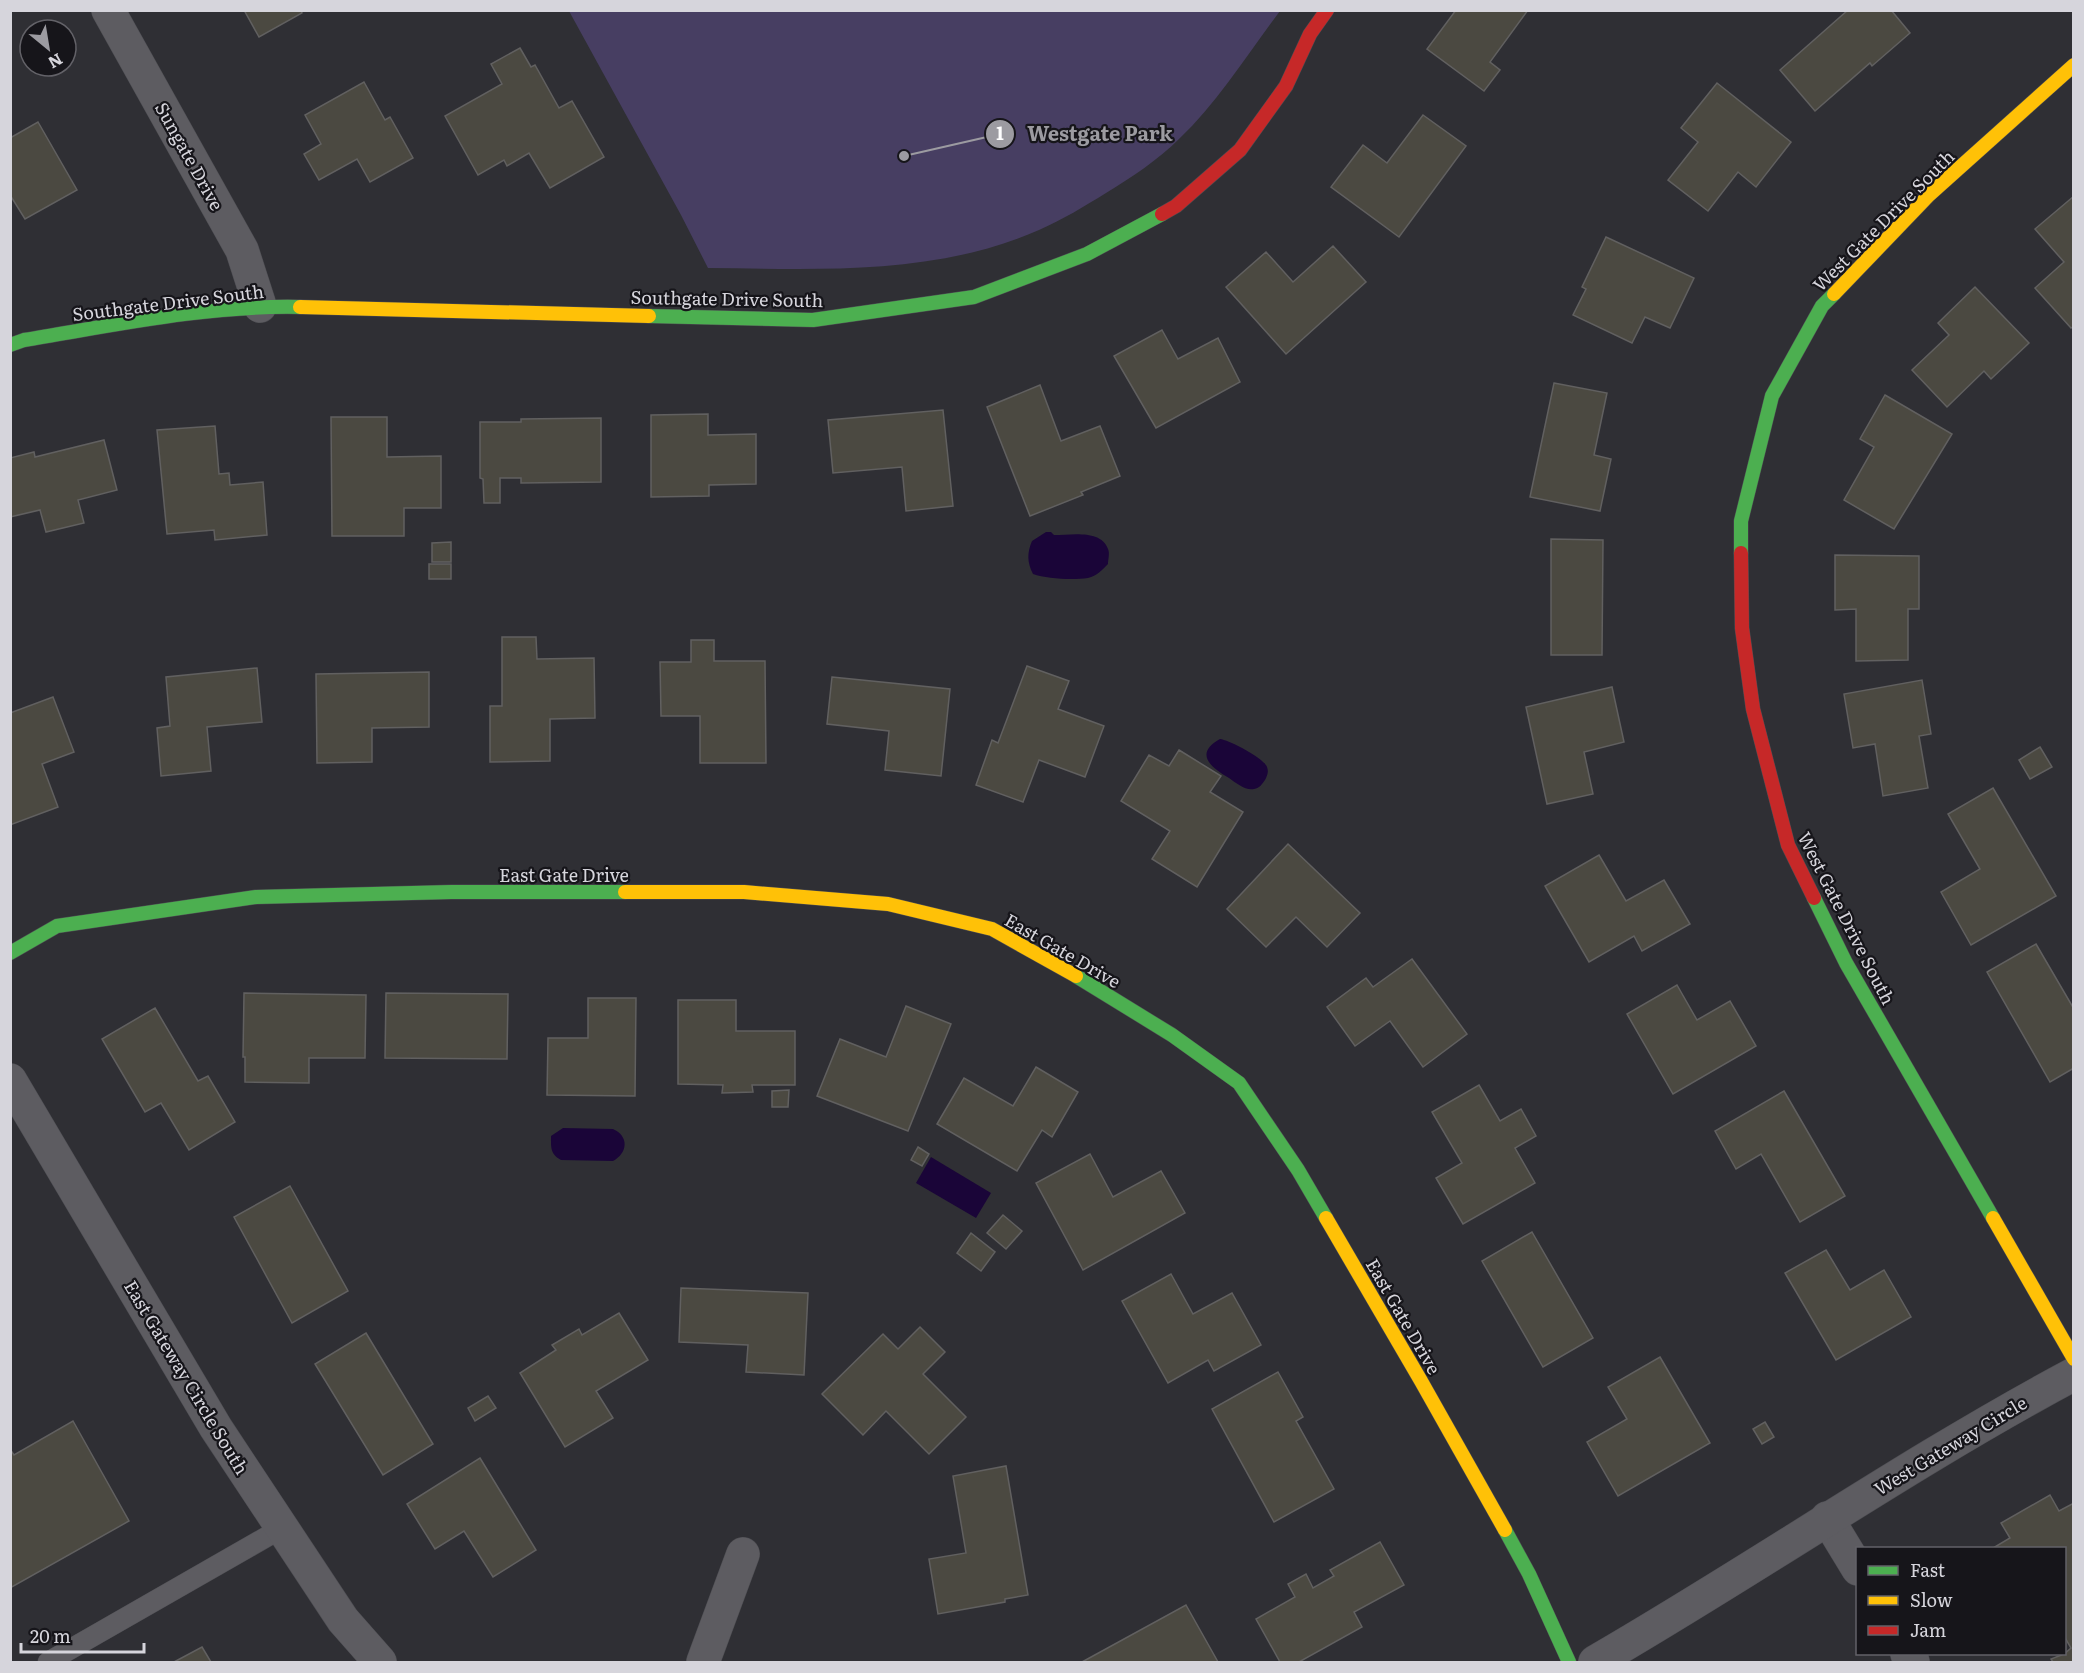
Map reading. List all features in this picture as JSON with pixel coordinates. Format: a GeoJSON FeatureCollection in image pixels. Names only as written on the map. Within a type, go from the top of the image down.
{"type":"FeatureCollection","features":[{"type":"Feature","properties":{"kind":"street","name":"Sungate Drive"},"geometry":{"type":"LineString","coordinates":[[108,10],[242,250],[260,306]]}},
{"type":"Feature","properties":{"kind":"street","name":"Southgate Drive South"},"geometry":{"type":"LineString","coordinates":[[10,345],[24,340],[157,318],[260,306],[813,320],[974,297],[1087,254],[1176,206],[1240,150],[1286,86],[1310,34],[1327,10]]}},
{"type":"Feature","properties":{"kind":"street","name":"West Gate Drive South"},"geometry":{"type":"LineString","coordinates":[[2073,65],[1929,195],[1822,306],[1772,396],[1741,521],[1741,533],[1742,628],[1753,709],[1788,845],[1846,963],[2073,1359]]}},
{"type":"Feature","properties":{"kind":"street","name":"East Gate Drive"},"geometry":{"type":"LineString","coordinates":[[10,953],[57,926],[256,897],[451,892],[744,892],[888,904],[992,929],[1172,1035],[1239,1083],[1299,1170],[1421,1381],[1529,1574],[1569,1662]]}},
{"type":"Feature","properties":{"kind":"street","name":"East Gateway Circle South"},"geometry":{"type":"LineString","coordinates":[[10,1080],[216,1428],[343,1620],[380,1662]]}},
{"type":"Feature","properties":{"kind":"street","name":"West Gateway Circle"},"geometry":{"type":"LineString","coordinates":[[1827,1518],[2073,1374]]}},
{"type":"Feature","properties":{"kind":"street"},"geometry":{"type":"LineString","coordinates":[[1595,1662],[1827,1518],[1856,1567]]}},
{"type":"Feature","properties":{"kind":"street"},"geometry":{"type":"LineString","coordinates":[[703,1662],[743,1554]]}},
{"type":"Feature","properties":{"kind":"lane"},"geometry":{"type":"LineString","coordinates":[[48,1662],[282,1528]]}},
{"type":"Feature","properties":{"kind":"shaded area"},"geometry":{"type":"Polygon","coordinates":[[[569,11],[1280,11],[1220,93],[1179,139],[1135,174],[1065,217],[1039,230],[999,245],[918,263],[834,269],[792,269],[708,268],[569,11]]]}},
{"type":"Feature","properties":{"kind":"shaded area"},"geometry":{"type":"Polygon","coordinates":[[[1046,532],[1054,535],[1085,534],[1099,538],[1109,551],[1108,564],[1097,574],[1088,578],[1060,579],[1033,574],[1029,561],[1030,545],[1032,541],[1046,532]]]}},
{"type":"Feature","properties":{"kind":"shaded area"},"geometry":{"type":"Polygon","coordinates":[[[1220,739],[1246,750],[1264,763],[1268,769],[1267,774],[1259,787],[1244,788],[1212,765],[1206,755],[1212,745],[1220,739]]]}},
{"type":"Feature","properties":{"kind":"shaded area"},"geometry":{"type":"Polygon","coordinates":[[[563,1128],[613,1129],[622,1136],[624,1149],[622,1154],[613,1161],[561,1160],[553,1153],[551,1136],[563,1128]]]}},
{"type":"Feature","properties":{"kind":"shaded area"},"geometry":{"type":"Polygon","coordinates":[[[931,1157],[991,1193],[976,1218],[916,1183],[931,1157]]]}},
{"type":"Feature","properties":{"kind":"building"},"geometry":{"type":"Polygon","coordinates":[[[244,10],[301,10],[302,13],[259,37],[244,10]]]}},
{"type":"Feature","properties":{"kind":"building"},"geometry":{"type":"Polygon","coordinates":[[[1456,10],[1528,10],[1490,62],[1500,70],[1484,91],[1427,49],[1456,10]]]}},
{"type":"Feature","properties":{"kind":"building"},"geometry":{"type":"Polygon","coordinates":[[[1848,10],[1891,10],[1910,33],[1872,66],[1870,63],[1815,111],[1780,70],[1848,10]]]}},
{"type":"Feature","properties":{"kind":"building"},"geometry":{"type":"Polygon","coordinates":[[[520,48],[531,67],[535,65],[559,108],[572,101],[604,157],[550,188],[529,153],[507,166],[504,160],[478,175],[445,116],[502,84],[491,64],[520,48]]]}},
{"type":"Feature","properties":{"kind":"building"},"geometry":{"type":"Polygon","coordinates":[[[364,82],[385,120],[390,117],[413,158],[370,182],[357,159],[319,180],[304,154],[321,144],[305,115],[364,82]]]}},
{"type":"Feature","properties":{"kind":"building"},"geometry":{"type":"Polygon","coordinates":[[[1717,83],[1791,142],[1756,187],[1738,172],[1708,211],[1668,180],[1698,142],[1681,128],[1717,83]]]}},
{"type":"Feature","properties":{"kind":"building"},"geometry":{"type":"Polygon","coordinates":[[[1423,115],[1466,146],[1399,237],[1331,187],[1363,145],[1387,163],[1423,115]]]}},
{"type":"Feature","properties":{"kind":"building"},"geometry":{"type":"Polygon","coordinates":[[[38,122],[77,190],[25,219],[10,195],[10,138],[38,122]]]}},
{"type":"Feature","properties":{"kind":"building"},"geometry":{"type":"Polygon","coordinates":[[[2074,196],[2074,326],[2071,328],[2035,288],[2064,262],[2035,229],[2074,196]]]}},
{"type":"Feature","properties":{"kind":"building"},"geometry":{"type":"Polygon","coordinates":[[[1606,237],[1694,278],[1670,328],[1645,317],[1632,343],[1573,315],[1586,289],[1582,287],[1606,237]]]}},
{"type":"Feature","properties":{"kind":"building"},"geometry":{"type":"Polygon","coordinates":[[[1333,246],[1366,282],[1286,354],[1226,287],[1266,252],[1293,282],[1333,246]]]}},
{"type":"Feature","properties":{"kind":"building"},"geometry":{"type":"Polygon","coordinates":[[[1975,287],[2029,343],[1991,379],[1984,371],[1947,407],[1912,370],[1949,335],[1938,323],[1975,287]]]}},
{"type":"Feature","properties":{"kind":"building"},"geometry":{"type":"Polygon","coordinates":[[[1162,330],[1178,359],[1218,338],[1240,382],[1156,428],[1114,356],[1162,330]]]}},
{"type":"Feature","properties":{"kind":"building"},"geometry":{"type":"Polygon","coordinates":[[[1554,383],[1607,393],[1594,455],[1611,459],[1600,511],[1530,497],[1554,383]]]}},
{"type":"Feature","properties":{"kind":"building"},"geometry":{"type":"Polygon","coordinates":[[[1040,385],[1061,441],[1100,426],[1120,476],[1081,492],[1083,495],[1030,516],[987,407],[1040,385]]]}},
{"type":"Feature","properties":{"kind":"building"},"geometry":{"type":"Polygon","coordinates":[[[1885,395],[1952,434],[1894,529],[1844,500],[1874,447],[1860,439],[1885,395]]]}},
{"type":"Feature","properties":{"kind":"building"},"geometry":{"type":"Polygon","coordinates":[[[943,410],[953,506],[906,511],[902,467],[833,473],[828,420],[943,410]]]}},
{"type":"Feature","properties":{"kind":"building"},"geometry":{"type":"Polygon","coordinates":[[[708,414],[708,435],[756,434],[756,484],[709,485],[709,496],[651,497],[651,415],[708,414]]]}},
{"type":"Feature","properties":{"kind":"building"},"geometry":{"type":"Polygon","coordinates":[[[331,417],[387,417],[387,457],[441,456],[441,508],[404,508],[404,536],[332,536],[331,417]]]}},
{"type":"Feature","properties":{"kind":"building"},"geometry":{"type":"Polygon","coordinates":[[[601,418],[601,482],[521,483],[521,478],[500,478],[500,503],[484,503],[483,479],[480,478],[480,422],[601,418]]]}},
{"type":"Feature","properties":{"kind":"building"},"geometry":{"type":"Polygon","coordinates":[[[215,426],[219,474],[229,473],[230,485],[263,482],[267,535],[215,540],[214,530],[167,534],[157,430],[215,426]]]}},
{"type":"Feature","properties":{"kind":"building"},"geometry":{"type":"Polygon","coordinates":[[[104,440],[117,490],[78,500],[84,523],[46,532],[40,510],[10,517],[10,458],[34,452],[35,457],[104,440]]]}},
{"type":"Feature","properties":{"kind":"building"},"geometry":{"type":"Polygon","coordinates":[[[1551,539],[1603,540],[1602,655],[1551,655],[1551,539]]]}},
{"type":"Feature","properties":{"kind":"building"},"geometry":{"type":"Polygon","coordinates":[[[451,542],[451,562],[432,562],[432,543],[451,542]]]}},
{"type":"Feature","properties":{"kind":"building"},"geometry":{"type":"Polygon","coordinates":[[[1835,555],[1919,556],[1919,609],[1908,609],[1908,660],[1856,661],[1856,609],[1835,610],[1835,555]]]}},
{"type":"Feature","properties":{"kind":"building"},"geometry":{"type":"Polygon","coordinates":[[[429,564],[451,564],[451,579],[429,579],[429,564]]]}},
{"type":"Feature","properties":{"kind":"building"},"geometry":{"type":"Polygon","coordinates":[[[502,637],[536,637],[537,659],[594,658],[595,718],[550,719],[550,761],[490,762],[490,706],[502,706],[502,637]]]}},
{"type":"Feature","properties":{"kind":"building"},"geometry":{"type":"Polygon","coordinates":[[[691,640],[714,640],[714,661],[765,661],[766,763],[700,763],[700,716],[661,716],[660,662],[691,662],[691,640]]]}},
{"type":"Feature","properties":{"kind":"building"},"geometry":{"type":"Polygon","coordinates":[[[1027,666],[1069,681],[1058,709],[1104,726],[1085,777],[1039,760],[1023,802],[976,785],[992,740],[998,743],[1027,666]]]}},
{"type":"Feature","properties":{"kind":"building"},"geometry":{"type":"Polygon","coordinates":[[[257,668],[262,722],[207,727],[211,771],[161,776],[157,728],[170,726],[166,677],[257,668]]]}},
{"type":"Feature","properties":{"kind":"building"},"geometry":{"type":"Polygon","coordinates":[[[429,672],[429,727],[372,728],[372,762],[317,763],[316,674],[429,672]]]}},
{"type":"Feature","properties":{"kind":"building"},"geometry":{"type":"Polygon","coordinates":[[[832,677],[950,689],[941,776],[885,770],[889,731],[827,724],[832,677]]]}},
{"type":"Feature","properties":{"kind":"building"},"geometry":{"type":"Polygon","coordinates":[[[1922,680],[1931,734],[1919,736],[1928,788],[1883,796],[1875,744],[1853,748],[1844,694],[1922,680]]]}},
{"type":"Feature","properties":{"kind":"building"},"geometry":{"type":"Polygon","coordinates":[[[1612,687],[1624,742],[1584,752],[1593,794],[1547,804],[1526,707],[1612,687]]]}},
{"type":"Feature","properties":{"kind":"building"},"geometry":{"type":"Polygon","coordinates":[[[53,697],[74,752],[42,764],[58,807],[10,825],[10,713],[53,697]]]}},
{"type":"Feature","properties":{"kind":"building"},"geometry":{"type":"Polygon","coordinates":[[[2040,747],[2052,767],[2030,779],[2019,760],[2040,747]]]}},
{"type":"Feature","properties":{"kind":"building"},"geometry":{"type":"Polygon","coordinates":[[[1179,750],[1221,776],[1210,792],[1243,812],[1197,887],[1152,859],[1170,831],[1121,801],[1149,755],[1169,766],[1179,750]]]}},
{"type":"Feature","properties":{"kind":"building"},"geometry":{"type":"Polygon","coordinates":[[[1993,788],[2056,896],[1971,945],[1941,892],[1980,869],[1948,814],[1993,788]]]}},
{"type":"Feature","properties":{"kind":"building"},"geometry":{"type":"Polygon","coordinates":[[[1288,844],[1360,913],[1327,947],[1296,917],[1266,947],[1227,909],[1288,844]]]}},
{"type":"Feature","properties":{"kind":"building"},"geometry":{"type":"Polygon","coordinates":[[[1599,855],[1626,901],[1664,880],[1690,924],[1642,951],[1634,936],[1589,962],[1545,886],[1599,855]]]}},
{"type":"Feature","properties":{"kind":"building"},"geometry":{"type":"Polygon","coordinates":[[[2036,944],[2074,1009],[2074,1068],[2050,1082],[1987,972],[2036,944]]]}},
{"type":"Feature","properties":{"kind":"building"},"geometry":{"type":"Polygon","coordinates":[[[1412,959],[1467,1034],[1423,1067],[1390,1021],[1355,1046],[1327,1007],[1366,978],[1373,987],[1412,959]]]}},
{"type":"Feature","properties":{"kind":"building"},"geometry":{"type":"Polygon","coordinates":[[[1677,985],[1697,1020],[1730,1001],[1756,1046],[1673,1094],[1627,1014],[1677,985]]]}},
{"type":"Feature","properties":{"kind":"building"},"geometry":{"type":"Polygon","coordinates":[[[244,993],[366,995],[365,1058],[309,1058],[309,1083],[245,1082],[244,993]]]}},
{"type":"Feature","properties":{"kind":"building"},"geometry":{"type":"Polygon","coordinates":[[[386,993],[508,994],[507,1059],[385,1058],[386,993]]]}},
{"type":"Feature","properties":{"kind":"building"},"geometry":{"type":"Polygon","coordinates":[[[588,998],[636,998],[635,1096],[547,1095],[548,1038],[588,1038],[588,998]]]}},
{"type":"Feature","properties":{"kind":"building"},"geometry":{"type":"Polygon","coordinates":[[[678,1000],[736,1000],[736,1031],[795,1031],[795,1085],[752,1085],[753,1092],[722,1093],[723,1085],[678,1084],[678,1000]]]}},
{"type":"Feature","properties":{"kind":"building"},"geometry":{"type":"Polygon","coordinates":[[[906,1006],[951,1024],[908,1131],[817,1096],[840,1039],[886,1057],[906,1006]]]}},
{"type":"Feature","properties":{"kind":"building"},"geometry":{"type":"Polygon","coordinates":[[[155,1008],[198,1081],[208,1076],[235,1122],[189,1150],[161,1103],[145,1112],[102,1039],[155,1008]]]}},
{"type":"Feature","properties":{"kind":"building"},"geometry":{"type":"Polygon","coordinates":[[[1036,1067],[1078,1092],[1052,1137],[1042,1130],[1017,1171],[937,1124],[964,1078],[1013,1106],[1036,1067]]]}},
{"type":"Feature","properties":{"kind":"building"},"geometry":{"type":"Polygon","coordinates":[[[1479,1085],[1500,1121],[1521,1109],[1536,1136],[1515,1148],[1535,1183],[1463,1224],[1436,1178],[1462,1163],[1432,1112],[1479,1085]]]}},
{"type":"Feature","properties":{"kind":"building"},"geometry":{"type":"Polygon","coordinates":[[[789,1090],[788,1107],[772,1107],[772,1091],[789,1090]]]}},
{"type":"Feature","properties":{"kind":"building"},"geometry":{"type":"Polygon","coordinates":[[[1784,1091],[1845,1196],[1800,1222],[1761,1154],[1736,1169],[1715,1131],[1784,1091]]]}},
{"type":"Feature","properties":{"kind":"building"},"geometry":{"type":"Polygon","coordinates":[[[918,1147],[929,1154],[922,1166],[911,1160],[918,1147]]]}},
{"type":"Feature","properties":{"kind":"building"},"geometry":{"type":"Polygon","coordinates":[[[1090,1154],[1113,1197],[1161,1171],[1185,1213],[1083,1270],[1036,1183],[1090,1154]]]}},
{"type":"Feature","properties":{"kind":"building"},"geometry":{"type":"Polygon","coordinates":[[[290,1186],[348,1291],[292,1323],[234,1217],[290,1186]]]}},
{"type":"Feature","properties":{"kind":"building"},"geometry":{"type":"Polygon","coordinates":[[[1003,1215],[1022,1231],[1006,1249],[987,1233],[1003,1215]]]}},
{"type":"Feature","properties":{"kind":"building"},"geometry":{"type":"Polygon","coordinates":[[[1532,1232],[1593,1338],[1543,1367],[1482,1261],[1532,1232]]]}},
{"type":"Feature","properties":{"kind":"building"},"geometry":{"type":"Polygon","coordinates":[[[971,1233],[995,1252],[981,1271],[957,1253],[971,1233]]]}},
{"type":"Feature","properties":{"kind":"building"},"geometry":{"type":"Polygon","coordinates":[[[1826,1250],[1850,1290],[1884,1270],[1911,1317],[1836,1360],[1785,1273],[1826,1250]]]}},
{"type":"Feature","properties":{"kind":"building"},"geometry":{"type":"Polygon","coordinates":[[[1171,1274],[1193,1314],[1232,1293],[1261,1345],[1214,1371],[1208,1360],[1168,1383],[1122,1301],[1171,1274]]]}},
{"type":"Feature","properties":{"kind":"building"},"geometry":{"type":"Polygon","coordinates":[[[681,1288],[808,1293],[804,1375],[746,1372],[748,1345],[679,1342],[681,1288]]]}},
{"type":"Feature","properties":{"kind":"building"},"geometry":{"type":"Polygon","coordinates":[[[619,1313],[648,1360],[596,1391],[613,1418],[565,1447],[520,1373],[556,1350],[552,1345],[579,1329],[582,1335],[619,1313]]]}},
{"type":"Feature","properties":{"kind":"building"},"geometry":{"type":"Polygon","coordinates":[[[920,1327],[945,1352],[923,1374],[966,1417],[929,1454],[886,1411],[863,1435],[822,1394],[883,1334],[898,1349],[920,1327]]]}},
{"type":"Feature","properties":{"kind":"building"},"geometry":{"type":"Polygon","coordinates":[[[366,1333],[433,1444],[383,1475],[315,1364],[366,1333]]]}},
{"type":"Feature","properties":{"kind":"building"},"geometry":{"type":"Polygon","coordinates":[[[1660,1357],[1710,1443],[1618,1496],[1587,1442],[1627,1419],[1608,1387],[1660,1357]]]}},
{"type":"Feature","properties":{"kind":"building"},"geometry":{"type":"Polygon","coordinates":[[[1278,1372],[1303,1417],[1296,1421],[1334,1489],[1274,1522],[1212,1409],[1278,1372]]]}},
{"type":"Feature","properties":{"kind":"building"},"geometry":{"type":"Polygon","coordinates":[[[488,1396],[496,1408],[475,1421],[468,1408],[488,1396]]]}},
{"type":"Feature","properties":{"kind":"building"},"geometry":{"type":"Polygon","coordinates":[[[73,1421],[129,1521],[10,1588],[10,1449],[14,1455],[73,1421]]]}},
{"type":"Feature","properties":{"kind":"building"},"geometry":{"type":"Polygon","coordinates":[[[1765,1422],[1774,1437],[1762,1444],[1753,1429],[1765,1422]]]}},
{"type":"Feature","properties":{"kind":"building"},"geometry":{"type":"Polygon","coordinates":[[[480,1458],[536,1550],[493,1577],[464,1531],[435,1549],[407,1504],[480,1458]]]}},
{"type":"Feature","properties":{"kind":"building"},"geometry":{"type":"Polygon","coordinates":[[[1006,1466],[1028,1595],[1005,1599],[1005,1602],[938,1614],[929,1559],[966,1553],[953,1476],[1006,1466]]]}},
{"type":"Feature","properties":{"kind":"building"},"geometry":{"type":"Polygon","coordinates":[[[2050,1495],[2059,1511],[2074,1503],[2074,1662],[2053,1662],[2051,1659],[2066,1655],[2071,1648],[2066,1639],[2066,1547],[1995,1547],[2010,1538],[2001,1523],[2050,1495]]]}},
{"type":"Feature","properties":{"kind":"building"},"geometry":{"type":"Polygon","coordinates":[[[1380,1542],[1404,1585],[1354,1612],[1362,1627],[1299,1662],[1280,1662],[1256,1619],[1295,1597],[1288,1584],[1306,1574],[1313,1588],[1334,1576],[1330,1570],[1380,1542]]]}},
{"type":"Feature","properties":{"kind":"building"},"geometry":{"type":"Polygon","coordinates":[[[1186,1605],[1218,1662],[1082,1662],[1186,1605]]]}},
{"type":"Feature","properties":{"kind":"building"},"geometry":{"type":"Polygon","coordinates":[[[202,1647],[211,1662],[174,1662],[202,1647]]]}},
{"type":"Feature","properties":{"kind":"traffic: fast"},"geometry":{"type":"LineString","coordinates":[[649,316],[813,320],[974,297],[1087,254],[1162,214]]}},
{"type":"Feature","properties":{"kind":"traffic: fast"},"geometry":{"type":"LineString","coordinates":[[1741,553],[1741,521],[1772,396],[1822,306],[1834,294]]}},
{"type":"Feature","properties":{"kind":"traffic: fast"},"geometry":{"type":"LineString","coordinates":[[10,345],[24,340],[162,317],[231,309],[300,307]]}},
{"type":"Feature","properties":{"kind":"traffic: fast"},"geometry":{"type":"LineString","coordinates":[[10,953],[57,926],[256,897],[451,892],[625,892]]}},
{"type":"Feature","properties":{"kind":"traffic: fast"},"geometry":{"type":"LineString","coordinates":[[1814,898],[1846,963],[1993,1218]]}},
{"type":"Feature","properties":{"kind":"traffic: fast"},"geometry":{"type":"LineString","coordinates":[[1076,976],[1172,1035],[1239,1083],[1298,1170],[1326,1218]]}},
{"type":"Feature","properties":{"kind":"traffic: fast"},"geometry":{"type":"LineString","coordinates":[[1505,1530],[1529,1574],[1569,1662]]}},
{"type":"Feature","properties":{"kind":"traffic: slow"},"geometry":{"type":"LineString","coordinates":[[1834,294],[1929,195],[2074,65]]}},
{"type":"Feature","properties":{"kind":"traffic: slow"},"geometry":{"type":"LineString","coordinates":[[300,307],[649,316]]}},
{"type":"Feature","properties":{"kind":"traffic: slow"},"geometry":{"type":"LineString","coordinates":[[625,892],[744,892],[888,904],[992,929],[1076,976]]}},
{"type":"Feature","properties":{"kind":"traffic: slow"},"geometry":{"type":"LineString","coordinates":[[1326,1218],[1505,1530]]}},
{"type":"Feature","properties":{"kind":"traffic: slow"},"geometry":{"type":"LineString","coordinates":[[1993,1218],[2074,1359]]}},
{"type":"Feature","properties":{"kind":"traffic: jam"},"geometry":{"type":"LineString","coordinates":[[1162,214],[1176,206],[1240,150],[1286,86],[1310,34],[1327,10]]}},
{"type":"Feature","properties":{"kind":"traffic: jam"},"geometry":{"type":"LineString","coordinates":[[1741,553],[1742,628],[1753,709],[1788,845],[1814,898]]}},
{"type":"Feature","properties":{"kind":"place","name":"Westgate Park"},"geometry":{"type":"Point","coordinates":[904,156]}}]}
